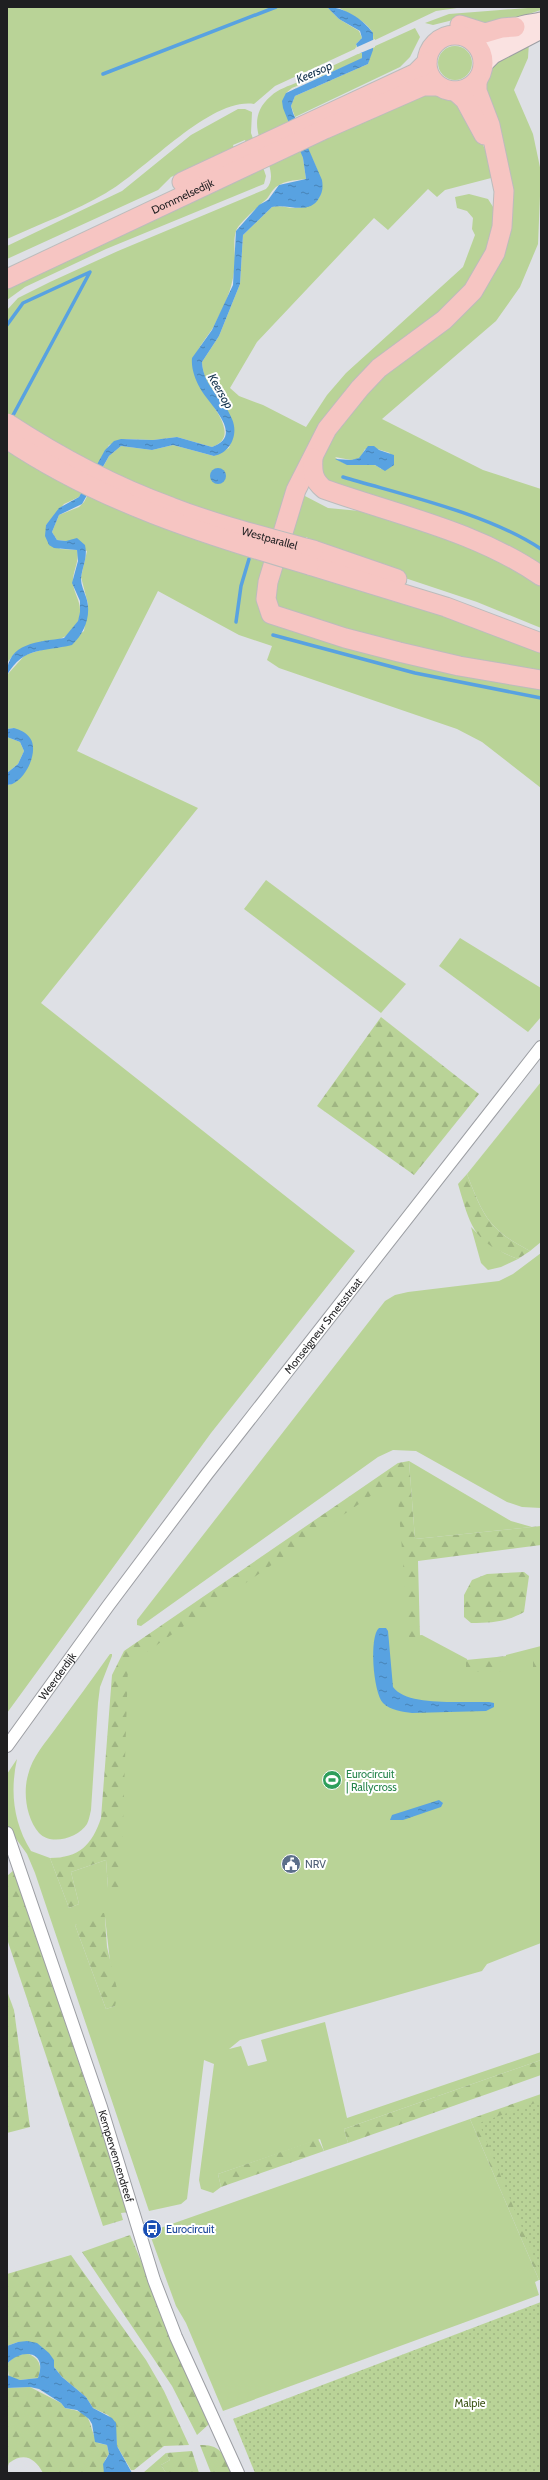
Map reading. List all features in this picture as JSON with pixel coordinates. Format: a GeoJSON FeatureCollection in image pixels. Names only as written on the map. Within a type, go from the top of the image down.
{"type":"FeatureCollection","features":[{"type":"Feature","properties":{"kind":"main road"},"geometry":{"type":"LineString","coordinates":[[362,102],[382,81],[412,64],[422,43],[433,31],[454,24],[475,36],[482,54],[477,91],[490,125],[494,149],[503,180],[504,212],[499,240],[484,275],[473,291],[444,320],[399,352],[360,388],[327,429],[296,490],[268,582],[266,599],[271,614],[345,638],[459,666],[541,680]]}},
{"type":"Feature","properties":{"kind":"main road"},"geometry":{"type":"LineString","coordinates":[[362,102],[416,73],[427,62],[431,49],[444,37],[475,36],[502,28],[515,27]]}},
{"type":"Feature","properties":{"kind":"main road"},"geometry":{"type":"LineString","coordinates":[[427,62],[430,75],[464,100],[480,130],[494,149]]}},
{"type":"Feature","properties":{"kind":"main road"},"geometry":{"type":"LineString","coordinates":[[362,102],[423,86],[467,89],[480,73]]}},
{"type":"Feature","properties":{"kind":"main road","name":"Dommelsedijk"},"geometry":{"type":"LineString","coordinates":[[7,279],[362,102]]}},
{"type":"Feature","properties":{"kind":"main road","name":"Dommelsedijk"},"geometry":{"type":"LineString","coordinates":[[7,264],[245,160]]}},
{"type":"Feature","properties":{"kind":"main road","name":"Westparallel"},"geometry":{"type":"LineString","coordinates":[[7,423],[55,454],[128,490],[541,643]]}},
{"type":"Feature","properties":{"kind":"main road","name":"Westparallel"},"geometry":{"type":"LineString","coordinates":[[7,439],[73,478],[137,508],[196,530],[311,558],[541,631]]}},
{"type":"Feature","properties":{"kind":"main road"},"geometry":{"type":"LineString","coordinates":[[313,458],[312,471],[315,482],[324,489],[432,524],[486,544],[523,564],[541,576]]}},
{"type":"Feature","properties":{"kind":"street"},"geometry":{"type":"LineString","coordinates":[[515,27],[541,22]]}},
{"type":"Feature","properties":{"kind":"street"},"geometry":{"type":"LineString","coordinates":[[480,73],[493,55],[541,30]]}},
{"type":"Feature","properties":{"kind":"street","name":"Monseigneur Smetsstraat"},"geometry":{"type":"LineString","coordinates":[[108,1606],[348,1292],[541,1047]]}},
{"type":"Feature","properties":{"kind":"street","name":"Weerderdijk"},"geometry":{"type":"LineString","coordinates":[[7,1746],[108,1606]]}},
{"type":"Feature","properties":{"kind":"street","name":"Kempervennendreef"},"geometry":{"type":"LineString","coordinates":[[7,1833],[101,2107],[154,2280],[176,2337],[238,2473]]}},
{"type":"Feature","properties":{"kind":"green space"},"geometry":{"type":"Polygon","coordinates":[[[7,7],[327,7],[339,19],[359,31],[362,38],[356,44],[357,48],[275,86],[254,104],[237,105],[218,112],[198,123],[122,183],[94,200],[7,239],[7,7]]]}},
{"type":"Feature","properties":{"kind":"green space"},"geometry":{"type":"Polygon","coordinates":[[[338,7],[464,7],[436,11],[373,41],[373,35],[367,25],[338,7]]]}},
{"type":"Feature","properties":{"kind":"green space"},"geometry":{"type":"Polygon","coordinates":[[[541,7],[541,10],[492,26],[457,19],[433,25],[425,23],[449,14],[541,7]]]}},
{"type":"Feature","properties":{"kind":"green space"},"geometry":{"type":"Polygon","coordinates":[[[415,28],[420,37],[410,57],[400,67],[295,117],[291,106],[295,96],[368,64],[373,47],[415,28]]]}},
{"type":"Feature","properties":{"kind":"green space"},"geometry":{"type":"Polygon","coordinates":[[[529,42],[528,58],[514,90],[533,134],[541,172],[538,244],[520,287],[496,321],[382,419],[483,470],[541,489],[541,569],[329,485],[320,468],[329,440],[371,386],[456,317],[508,236],[483,84],[491,65],[529,42]],[[365,449],[360,458],[351,460],[335,457],[341,462],[347,464],[371,464],[381,469],[390,453],[377,449],[365,449]]]}},
{"type":"Feature","properties":{"kind":"green space"},"geometry":{"type":"Polygon","coordinates":[[[452,46],[458,46],[462,47],[469,53],[472,63],[471,70],[465,77],[458,80],[452,80],[448,79],[441,73],[438,66],[438,60],[439,56],[445,49],[452,46]]]}},
{"type":"Feature","properties":{"kind":"green space"},"geometry":{"type":"Polygon","coordinates":[[[362,53],[362,58],[356,62],[292,88],[286,93],[303,158],[306,179],[288,182],[276,187],[266,200],[237,228],[234,242],[235,262],[229,293],[213,328],[201,345],[195,357],[194,364],[194,371],[197,380],[223,423],[225,433],[222,441],[212,447],[177,437],[153,440],[126,439],[109,445],[79,497],[64,504],[46,525],[60,549],[77,550],[78,559],[73,583],[80,609],[77,624],[72,631],[64,637],[17,652],[7,663],[7,310],[18,298],[50,282],[118,251],[266,189],[271,180],[267,158],[258,134],[257,121],[261,108],[271,96],[280,90],[362,53]]]}},
{"type":"Feature","properties":{"kind":"green space"},"geometry":{"type":"Polygon","coordinates":[[[421,91],[447,95],[454,99],[479,136],[489,158],[495,177],[445,190],[437,197],[428,189],[388,230],[374,218],[257,342],[230,388],[239,396],[263,405],[306,427],[327,395],[346,373],[463,267],[475,235],[472,229],[473,218],[467,211],[457,208],[455,197],[469,194],[488,199],[495,210],[494,230],[480,267],[457,297],[334,407],[258,605],[541,683],[541,788],[482,742],[457,729],[279,668],[267,660],[272,646],[239,635],[158,591],[77,751],[198,808],[41,1003],[355,1251],[211,1433],[7,1713],[7,785],[10,785],[31,758],[14,728],[7,729],[7,675],[25,655],[48,648],[62,647],[84,631],[88,604],[81,577],[87,551],[66,541],[57,540],[52,532],[59,515],[79,507],[84,502],[109,456],[121,446],[152,450],[173,445],[214,456],[229,448],[232,435],[231,423],[227,413],[209,385],[204,374],[202,362],[219,336],[240,284],[243,235],[272,207],[280,206],[294,208],[308,205],[317,200],[321,193],[319,175],[306,145],[421,91]]]}},
{"type":"Feature","properties":{"kind":"green space"},"geometry":{"type":"Polygon","coordinates":[[[238,109],[245,109],[252,112],[251,133],[266,176],[264,184],[106,249],[25,287],[7,300],[7,284],[250,170],[252,174],[259,171],[245,140],[233,145],[234,148],[171,177],[158,190],[7,259],[7,246],[122,191],[191,135],[238,109]]]}},
{"type":"Feature","properties":{"kind":"green space"},"geometry":{"type":"Polygon","coordinates":[[[303,495],[328,508],[360,511],[476,545],[541,583],[541,628],[477,602],[357,562],[306,537],[296,571],[308,572],[541,647],[541,677],[401,649],[275,606],[276,584],[303,495]]]}},
{"type":"Feature","properties":{"kind":"green space"},"geometry":{"type":"Polygon","coordinates":[[[7,737],[20,742],[24,751],[18,764],[7,773],[7,737]]]}},
{"type":"Feature","properties":{"kind":"green space"},"geometry":{"type":"Polygon","coordinates":[[[266,880],[406,984],[381,1013],[244,909],[266,880]]]}},
{"type":"Feature","properties":{"kind":"green space"},"geometry":{"type":"Polygon","coordinates":[[[460,938],[541,988],[541,1017],[528,1032],[439,966],[460,938]]]}},
{"type":"Feature","properties":{"kind":"green space"},"geometry":{"type":"Polygon","coordinates":[[[381,1017],[479,1094],[414,1175],[317,1106],[381,1017]]]}},
{"type":"Feature","properties":{"kind":"green space"},"geometry":{"type":"Polygon","coordinates":[[[541,1082],[541,1242],[530,1251],[505,1236],[489,1220],[478,1201],[467,1174],[541,1082]]]}},
{"type":"Feature","properties":{"kind":"green space"},"geometry":{"type":"Polygon","coordinates":[[[467,1174],[478,1201],[489,1220],[505,1236],[530,1251],[518,1259],[491,1246],[476,1232],[471,1223],[458,1184],[467,1174]]]}},
{"type":"Feature","properties":{"kind":"green space"},"geometry":{"type":"Polygon","coordinates":[[[471,1227],[493,1246],[518,1259],[501,1267],[488,1270],[481,1263],[471,1227]]]}},
{"type":"Feature","properties":{"kind":"green space"},"geometry":{"type":"Polygon","coordinates":[[[541,1253],[541,1508],[522,1507],[507,1502],[416,1451],[393,1450],[378,1457],[141,1626],[137,1625],[137,1620],[385,1301],[395,1295],[408,1292],[499,1281],[513,1274],[541,1253]]]}},
{"type":"Feature","properties":{"kind":"green space"},"geometry":{"type":"Polygon","coordinates":[[[409,1461],[511,1521],[532,1527],[415,1539],[409,1461]]]}},
{"type":"Feature","properties":{"kind":"green space"},"geometry":{"type":"Polygon","coordinates":[[[409,1461],[415,1539],[541,1526],[541,1545],[418,1561],[420,1637],[409,1639],[397,1486],[395,1482],[389,1483],[128,1665],[121,1887],[108,1888],[106,1860],[71,1872],[79,1904],[69,1908],[50,1858],[69,1856],[83,1848],[89,1843],[101,1818],[112,1675],[124,1651],[398,1463],[409,1461]]]}},
{"type":"Feature","properties":{"kind":"green space","name":"Eurocircuit | Rallycross"},"geometry":{"type":"Polygon","coordinates":[[[390,1479],[398,1482],[411,1636],[422,1635],[467,1659],[468,1670],[505,1670],[506,1655],[541,1646],[541,1943],[487,1964],[482,1971],[240,2040],[229,2049],[241,2046],[248,2066],[267,2061],[261,2040],[325,2022],[347,2118],[541,2052],[541,2060],[344,2129],[348,2143],[324,2151],[320,2139],[218,2174],[221,2187],[213,2193],[201,2189],[199,2180],[214,2064],[204,2060],[187,2199],[181,2204],[149,2211],[35,1873],[27,1854],[7,1826],[7,1774],[17,1759],[14,1795],[20,1829],[31,1851],[50,1858],[69,1908],[79,1904],[71,1872],[106,1860],[108,1888],[126,1664],[390,1479]],[[105,1917],[75,1925],[106,2009],[115,2006],[105,1917]]]}},
{"type":"Feature","properties":{"kind":"green space"},"geometry":{"type":"Polygon","coordinates":[[[524,1572],[529,1576],[524,1612],[505,1620],[492,1622],[471,1623],[464,1617],[464,1595],[472,1580],[487,1574],[524,1572]]]}},
{"type":"Feature","properties":{"kind":"green space"},"geometry":{"type":"Polygon","coordinates":[[[110,1654],[112,1654],[112,1656],[100,1687],[91,1810],[87,1824],[77,1833],[64,1839],[57,1840],[44,1837],[35,1827],[28,1813],[26,1789],[30,1768],[40,1750],[110,1654]]]}},
{"type":"Feature","properties":{"kind":"green space"},"geometry":{"type":"Polygon","coordinates":[[[541,1654],[541,1669],[533,1667],[533,1655],[541,1654]]]}},
{"type":"Feature","properties":{"kind":"green space"},"geometry":{"type":"Polygon","coordinates":[[[507,1656],[507,1671],[466,1672],[466,1660],[507,1656]]]}},
{"type":"Feature","properties":{"kind":"green space"},"geometry":{"type":"Polygon","coordinates":[[[14,1870],[129,2212],[121,2213],[123,2220],[103,2226],[7,1939],[7,1876],[14,1870]]]}},
{"type":"Feature","properties":{"kind":"green space"},"geometry":{"type":"Polygon","coordinates":[[[99,1913],[104,1913],[105,1917],[107,1947],[118,1993],[115,2006],[106,2009],[75,1925],[99,1913]]]}},
{"type":"Feature","properties":{"kind":"green space"},"geometry":{"type":"Polygon","coordinates":[[[7,1991],[14,2010],[30,2127],[7,2133],[7,1991]]]}},
{"type":"Feature","properties":{"kind":"green space"},"geometry":{"type":"Polygon","coordinates":[[[541,2060],[541,2075],[348,2143],[344,2129],[541,2060]]]}},
{"type":"Feature","properties":{"kind":"green space"},"geometry":{"type":"Polygon","coordinates":[[[541,2094],[541,2280],[539,2280],[470,2119],[541,2094]]]}},
{"type":"Feature","properties":{"kind":"green space"},"geometry":{"type":"Polygon","coordinates":[[[541,2101],[541,2274],[479,2123],[541,2101]]]}},
{"type":"Feature","properties":{"kind":"green space"},"geometry":{"type":"Polygon","coordinates":[[[470,2119],[539,2280],[535,2282],[539,2295],[223,2411],[186,2323],[176,2306],[149,2232],[470,2119]]]}},
{"type":"Feature","properties":{"kind":"green space"},"geometry":{"type":"Polygon","coordinates":[[[318,2139],[324,2151],[221,2187],[218,2174],[318,2139]]]}},
{"type":"Feature","properties":{"kind":"green space"},"geometry":{"type":"Polygon","coordinates":[[[130,2235],[209,2420],[208,2425],[197,2435],[172,2386],[82,2252],[130,2235]]]}},
{"type":"Feature","properties":{"kind":"green space"},"geometry":{"type":"Polygon","coordinates":[[[71,2255],[146,2360],[164,2391],[189,2445],[164,2446],[134,2470],[131,2470],[117,2446],[115,2423],[108,2415],[93,2408],[86,2397],[62,2377],[54,2367],[54,2360],[18,2342],[7,2346],[7,2274],[71,2255]]]}},
{"type":"Feature","properties":{"kind":"green space","name":"Malpie"},"geometry":{"type":"Polygon","coordinates":[[[541,2302],[541,2473],[255,2473],[233,2419],[541,2302]]]}},
{"type":"Feature","properties":{"kind":"green space"},"geometry":{"type":"Polygon","coordinates":[[[26,2353],[34,2357],[39,2362],[40,2370],[38,2378],[20,2380],[9,2377],[7,2364],[14,2357],[26,2353]]]}},
{"type":"Feature","properties":{"kind":"green space"},"geometry":{"type":"Polygon","coordinates":[[[30,2387],[61,2403],[65,2408],[75,2410],[86,2416],[98,2443],[107,2445],[109,2454],[105,2460],[104,2473],[43,2473],[33,2460],[24,2457],[9,2463],[7,2469],[7,2388],[30,2387]]]}},
{"type":"Feature","properties":{"kind":"green space"},"geometry":{"type":"Polygon","coordinates":[[[200,2445],[207,2445],[218,2449],[225,2456],[233,2473],[211,2473],[200,2445]]]}},
{"type":"Feature","properties":{"kind":"green space"},"geometry":{"type":"Polygon","coordinates":[[[192,2451],[199,2473],[166,2473],[161,2465],[170,2460],[166,2453],[192,2451]]]}},
{"type":"Feature","properties":{"kind":"green space"},"geometry":{"type":"Polygon","coordinates":[[[166,2453],[170,2460],[161,2465],[166,2473],[143,2473],[166,2453]]]}},
{"type":"Feature","properties":{"kind":"water"},"geometry":{"type":"Polygon","coordinates":[[[327,7],[340,9],[353,15],[364,23],[373,33],[373,50],[368,64],[295,96],[291,106],[322,180],[323,184],[319,198],[315,203],[304,208],[272,207],[243,235],[240,284],[219,336],[202,362],[203,371],[206,378],[232,419],[234,425],[234,437],[232,442],[225,451],[214,456],[173,445],[152,450],[121,446],[109,456],[82,504],[59,515],[52,532],[57,540],[66,541],[77,538],[85,545],[86,550],[81,579],[88,603],[88,616],[84,629],[72,645],[35,652],[28,655],[20,659],[7,675],[8,664],[12,656],[18,650],[35,643],[64,638],[78,621],[80,601],[72,583],[78,561],[77,550],[54,548],[49,545],[45,536],[46,525],[59,508],[79,497],[105,450],[114,441],[121,439],[153,440],[177,437],[212,447],[222,442],[226,435],[222,419],[204,395],[196,381],[192,358],[212,330],[233,285],[236,231],[259,205],[268,200],[279,185],[306,179],[303,158],[283,108],[282,101],[286,93],[362,58],[362,53],[360,53],[356,44],[362,38],[360,31],[339,19],[327,7]]]}},
{"type":"Feature","properties":{"kind":"water"},"geometry":{"type":"Polygon","coordinates":[[[368,446],[374,446],[379,450],[394,455],[394,465],[385,471],[375,465],[347,465],[335,459],[351,460],[359,458],[368,446]]]}},
{"type":"Feature","properties":{"kind":"water"},"geometry":{"type":"Polygon","coordinates":[[[215,468],[221,468],[226,473],[224,482],[221,484],[215,484],[210,479],[210,473],[215,468]]]}},
{"type":"Feature","properties":{"kind":"water"},"geometry":{"type":"Polygon","coordinates":[[[14,728],[23,732],[30,738],[33,744],[33,751],[32,759],[24,774],[13,784],[7,785],[7,773],[18,764],[24,751],[20,742],[7,737],[7,729],[14,728]]]}},
{"type":"Feature","properties":{"kind":"water"},"geometry":{"type":"Polygon","coordinates":[[[379,1628],[386,1628],[388,1631],[393,1687],[400,1693],[411,1698],[437,1702],[489,1702],[494,1703],[494,1707],[486,1711],[412,1713],[397,1710],[383,1703],[377,1688],[373,1652],[376,1633],[379,1628]]]}},
{"type":"Feature","properties":{"kind":"water"},"geometry":{"type":"Polygon","coordinates":[[[439,1800],[443,1803],[441,1807],[403,1820],[390,1820],[392,1815],[439,1800]]]}},
{"type":"Feature","properties":{"kind":"water"},"geometry":{"type":"Polygon","coordinates":[[[27,2341],[37,2343],[49,2353],[54,2360],[54,2367],[62,2377],[86,2397],[93,2408],[112,2418],[116,2423],[117,2446],[132,2473],[104,2473],[103,2464],[109,2454],[107,2445],[95,2442],[92,2424],[89,2419],[77,2410],[65,2408],[61,2403],[39,2389],[30,2387],[7,2388],[7,2375],[20,2380],[38,2378],[40,2362],[32,2355],[20,2355],[7,2364],[7,2346],[18,2342],[27,2341]]]}},
{"type":"Feature","properties":{"kind":"pier"},"geometry":{"type":"Polygon","coordinates":[[[375,39],[375,47],[358,54],[355,48],[375,39]]]}},
{"type":"Feature","properties":{"kind":"waterway"},"geometry":{"type":"LineString","coordinates":[[103,74],[276,7]]}},
{"type":"Feature","properties":{"kind":"waterway"},"geometry":{"type":"LineString","coordinates":[[7,325],[23,303],[90,272],[11,419]]}},
{"type":"Feature","properties":{"kind":"waterway"},"geometry":{"type":"LineString","coordinates":[[343,477],[418,498],[471,516],[497,526],[541,549]]}},
{"type":"Feature","properties":{"kind":"waterway"},"geometry":{"type":"LineString","coordinates":[[236,622],[241,586],[249,559]]}},
{"type":"Feature","properties":{"kind":"waterway"},"geometry":{"type":"LineString","coordinates":[[273,635],[415,673],[541,698]]}},
{"type":"Feature","properties":{"kind":"place","name":"Eurocircuit | Rallycross"},"geometry":{"type":"Point","coordinates":[332,1780]}},
{"type":"Feature","properties":{"kind":"place","name":"NRV"},"geometry":{"type":"Point","coordinates":[291,1864]}},
{"type":"Feature","properties":{"kind":"place","name":"Eurocircuit"},"geometry":{"type":"Point","coordinates":[152,2229]}},
{"type":"Feature","properties":{"kind":"water label","name":"Keersop"},"geometry":{"type":"Point","coordinates":[314,72]}},
{"type":"Feature","properties":{"kind":"water label","name":"Keersop"},"geometry":{"type":"Point","coordinates":[221,391]}}]}
